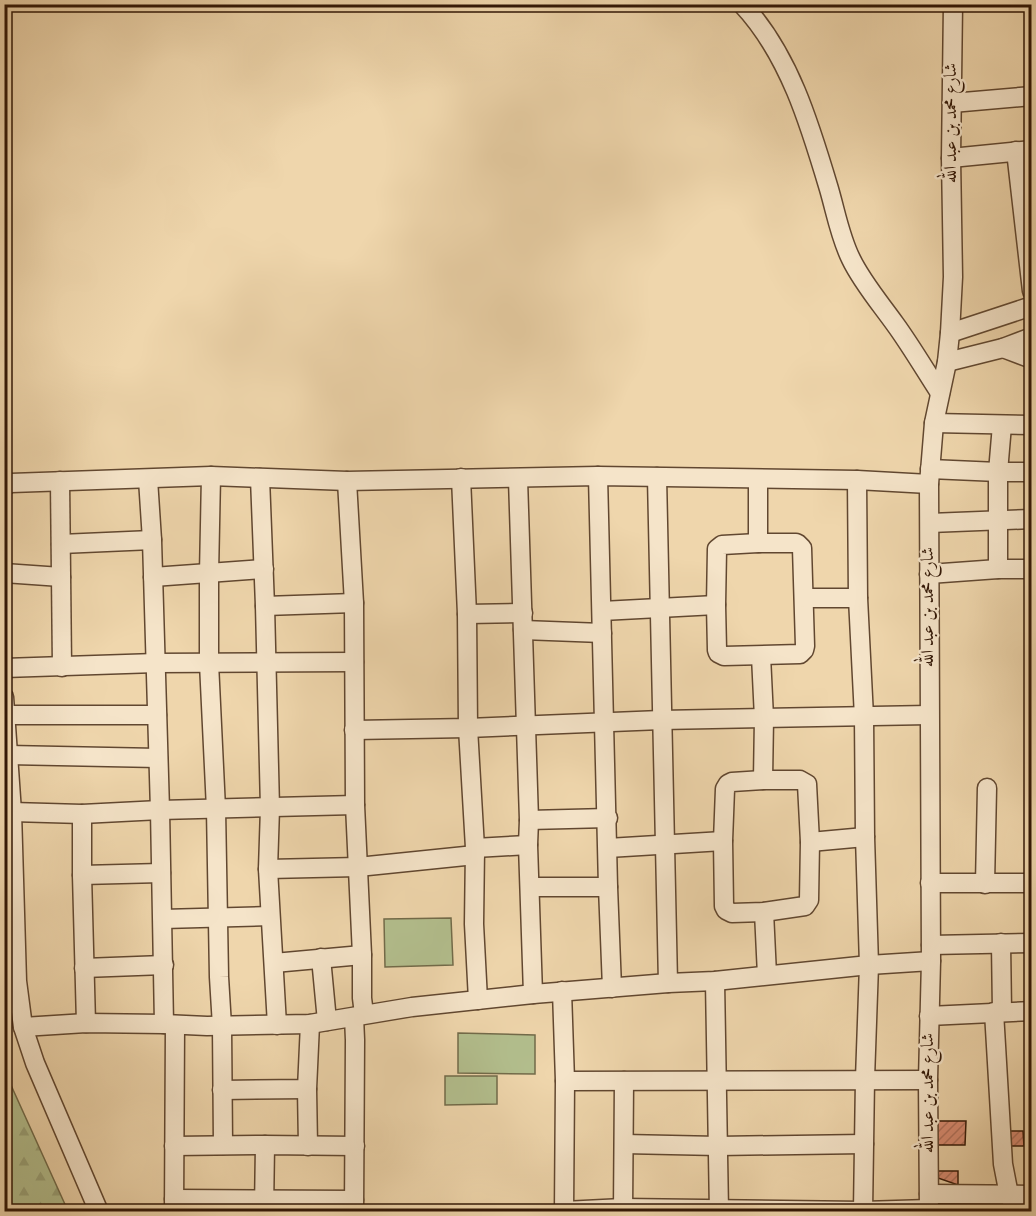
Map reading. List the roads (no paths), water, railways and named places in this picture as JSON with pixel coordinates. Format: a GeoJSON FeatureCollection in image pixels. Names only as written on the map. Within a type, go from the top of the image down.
{"type":"FeatureCollection","features":[{"type":"Feature","properties":{"kind":"street"},"geometry":{"type":"LineString","coordinates":[[742,4],[756,19],[776,51],[796,91],[817,150],[842,240],[852,262],[940,393]]}},
{"type":"Feature","properties":{"kind":"street","name":"شارع محمد بن عبد الله"},"geometry":{"type":"LineString","coordinates":[[929,1205],[930,477],[934,423],[947,362],[953,277],[951,158],[953,4]]}},
{"type":"Feature","properties":{"kind":"street"},"geometry":{"type":"LineString","coordinates":[[952,103],[1032,96]]}},
{"type":"Feature","properties":{"kind":"street"},"geometry":{"type":"LineString","coordinates":[[951,158],[1024,151],[1032,291]]}},
{"type":"Feature","properties":{"kind":"street"},"geometry":{"type":"LineString","coordinates":[[950,333],[1032,306]]}},
{"type":"Feature","properties":{"kind":"street"},"geometry":{"type":"LineString","coordinates":[[947,362],[1003,348],[1032,337]]}},
{"type":"Feature","properties":{"kind":"street"},"geometry":{"type":"LineString","coordinates":[[1003,348],[1032,359]]}},
{"type":"Feature","properties":{"kind":"street"},"geometry":{"type":"LineString","coordinates":[[934,423],[1032,425]]}},
{"type":"Feature","properties":{"kind":"street"},"geometry":{"type":"LineString","coordinates":[[998,569],[998,472],[1002,425]]}},
{"type":"Feature","properties":{"kind":"street"},"geometry":{"type":"LineString","coordinates":[[4,486],[11,483],[211,476],[346,481],[598,476],[857,480],[1032,472]]}},
{"type":"Feature","properties":{"kind":"street"},"geometry":{"type":"LineString","coordinates":[[211,476],[209,663],[216,809],[223,1145]]}},
{"type":"Feature","properties":{"kind":"street"},"geometry":{"type":"LineString","coordinates":[[598,476],[612,988]]}},
{"type":"Feature","properties":{"kind":"street"},"geometry":{"type":"LineString","coordinates":[[657,477],[668,983]]}},
{"type":"Feature","properties":{"kind":"street"},"geometry":{"type":"LineString","coordinates":[[260,478],[270,808],[268,869],[277,1025]]}},
{"type":"Feature","properties":{"kind":"street"},"geometry":{"type":"LineString","coordinates":[[461,478],[467,614],[468,728],[475,851],[474,924],[478,1000]]}},
{"type":"Feature","properties":{"kind":"street"},"geometry":{"type":"LineString","coordinates":[[148,479],[152,540],[164,965],[174,1146],[174,1205],[354,1206],[356,1040],[362,998],[362,955],[355,805],[354,603],[346,481]]}},
{"type":"Feature","properties":{"kind":"street"},"geometry":{"type":"LineString","coordinates":[[518,479],[533,994]]}},
{"type":"Feature","properties":{"kind":"street"},"geometry":{"type":"LineString","coordinates":[[758,479],[758,543]]}},
{"type":"Feature","properties":{"kind":"street"},"geometry":{"type":"LineString","coordinates":[[857,480],[858,598],[864,717],[869,965],[864,1211]]}},
{"type":"Feature","properties":{"kind":"street"},"geometry":{"type":"LineString","coordinates":[[60,481],[62,667]]}},
{"type":"Feature","properties":{"kind":"street"},"geometry":{"type":"LineString","coordinates":[[930,523],[1032,519]]}},
{"type":"Feature","properties":{"kind":"street"},"geometry":{"type":"LineString","coordinates":[[61,544],[152,540]]}},
{"type":"Feature","properties":{"kind":"street"},"geometry":{"type":"LineString","coordinates":[[758,543],[796,543],[801,546],[805,646],[800,654],[723,656],[718,653],[717,549],[722,545],[758,543]]}},
{"type":"Feature","properties":{"kind":"street"},"geometry":{"type":"LineString","coordinates":[[153,577],[264,569]]}},
{"type":"Feature","properties":{"kind":"street"},"geometry":{"type":"LineString","coordinates":[[929,574],[1032,569]]}},
{"type":"Feature","properties":{"kind":"street"},"geometry":{"type":"LineString","coordinates":[[4,573],[61,577]]}},
{"type":"Feature","properties":{"kind":"street"},"geometry":{"type":"LineString","coordinates":[[804,598],[858,598]]}},
{"type":"Feature","properties":{"kind":"street"},"geometry":{"type":"LineString","coordinates":[[265,606],[354,603]]}},
{"type":"Feature","properties":{"kind":"street"},"geometry":{"type":"LineString","coordinates":[[602,611],[716,605]]}},
{"type":"Feature","properties":{"kind":"street"},"geometry":{"type":"LineString","coordinates":[[467,614],[602,633]]}},
{"type":"Feature","properties":{"kind":"street"},"geometry":{"type":"LineString","coordinates":[[761,656],[764,780]]}},
{"type":"Feature","properties":{"kind":"street"},"geometry":{"type":"LineString","coordinates":[[4,668],[156,663],[354,662]]}},
{"type":"Feature","properties":{"kind":"street"},"geometry":{"type":"LineString","coordinates":[[4,697],[12,812],[17,981],[23,1027],[35,1063],[99,1212]]}},
{"type":"Feature","properties":{"kind":"street"},"geometry":{"type":"LineString","coordinates":[[6,715],[157,715]]}},
{"type":"Feature","properties":{"kind":"street"},"geometry":{"type":"LineString","coordinates":[[354,730],[661,720],[929,715]]}},
{"type":"Feature","properties":{"kind":"street"},"geometry":{"type":"LineString","coordinates":[[8,755],[158,758]]}},
{"type":"Feature","properties":{"kind":"street"},"geometry":{"type":"LineString","coordinates":[[764,780],[800,780],[807,784],[810,895],[805,906],[764,912],[732,913],[724,906],[723,841],[726,786],[732,782],[764,780]]}},
{"type":"Feature","properties":{"kind":"street"},"geometry":{"type":"LineString","coordinates":[[985,884],[987,788]]}},
{"type":"Feature","properties":{"kind":"street"},"geometry":{"type":"LineString","coordinates":[[12,812],[82,814],[355,805]]}},
{"type":"Feature","properties":{"kind":"street"},"geometry":{"type":"LineString","coordinates":[[82,814],[86,1023]]}},
{"type":"Feature","properties":{"kind":"street"},"geometry":{"type":"LineString","coordinates":[[529,820],[608,819]]}},
{"type":"Feature","properties":{"kind":"street"},"geometry":{"type":"LineString","coordinates":[[810,842],[865,837]]}},
{"type":"Feature","properties":{"kind":"street"},"geometry":{"type":"LineString","coordinates":[[608,848],[723,841]]}},
{"type":"Feature","properties":{"kind":"street"},"geometry":{"type":"LineString","coordinates":[[268,869],[358,867],[528,845]]}},
{"type":"Feature","properties":{"kind":"street"},"geometry":{"type":"LineString","coordinates":[[82,876],[162,873]]}},
{"type":"Feature","properties":{"kind":"street"},"geometry":{"type":"LineString","coordinates":[[930,883],[1032,883]]}},
{"type":"Feature","properties":{"kind":"street"},"geometry":{"type":"LineString","coordinates":[[530,887],[608,887]]}},
{"type":"Feature","properties":{"kind":"street"},"geometry":{"type":"LineString","coordinates":[[764,912],[768,975]]}},
{"type":"Feature","properties":{"kind":"street"},"geometry":{"type":"LineString","coordinates":[[163,919],[270,916]]}},
{"type":"Feature","properties":{"kind":"street"},"geometry":{"type":"LineString","coordinates":[[23,1027],[86,1023],[222,1026],[319,1023],[411,1006],[562,991],[715,981],[869,965],[1001,943],[1032,943]]}},
{"type":"Feature","properties":{"kind":"street"},"geometry":{"type":"LineString","coordinates":[[1001,943],[998,1012],[1002,1148],[1009,1194],[1017,1212]]}},
{"type":"Feature","properties":{"kind":"street"},"geometry":{"type":"LineString","coordinates":[[274,963],[362,955]]}},
{"type":"Feature","properties":{"kind":"street"},"geometry":{"type":"LineString","coordinates":[[308,1146],[307,1089],[319,1023],[321,958]]}},
{"type":"Feature","properties":{"kind":"street"},"geometry":{"type":"LineString","coordinates":[[84,968],[164,965]]}},
{"type":"Feature","properties":{"kind":"street"},"geometry":{"type":"LineString","coordinates":[[715,981],[719,1211]]}},
{"type":"Feature","properties":{"kind":"street"},"geometry":{"type":"LineString","coordinates":[[562,991],[565,1081],[564,1211],[864,1211],[1009,1194],[1032,1196]]}},
{"type":"Feature","properties":{"kind":"street"},"geometry":{"type":"LineString","coordinates":[[929,1016],[1032,1011]]}},
{"type":"Feature","properties":{"kind":"street"},"geometry":{"type":"LineString","coordinates":[[565,1081],[928,1080]]}},
{"type":"Feature","properties":{"kind":"street"},"geometry":{"type":"LineString","coordinates":[[623,1210],[624,1081]]}},
{"type":"Feature","properties":{"kind":"street"},"geometry":{"type":"LineString","coordinates":[[222,1090],[307,1089]]}},
{"type":"Feature","properties":{"kind":"street"},"geometry":{"type":"LineString","coordinates":[[624,1144],[718,1146],[864,1144]]}},
{"type":"Feature","properties":{"kind":"street"},"geometry":{"type":"LineString","coordinates":[[264,1205],[265,1145]]}},
{"type":"Feature","properties":{"kind":"street"},"geometry":{"type":"LineString","coordinates":[[174,1146],[355,1146]]}}]}
